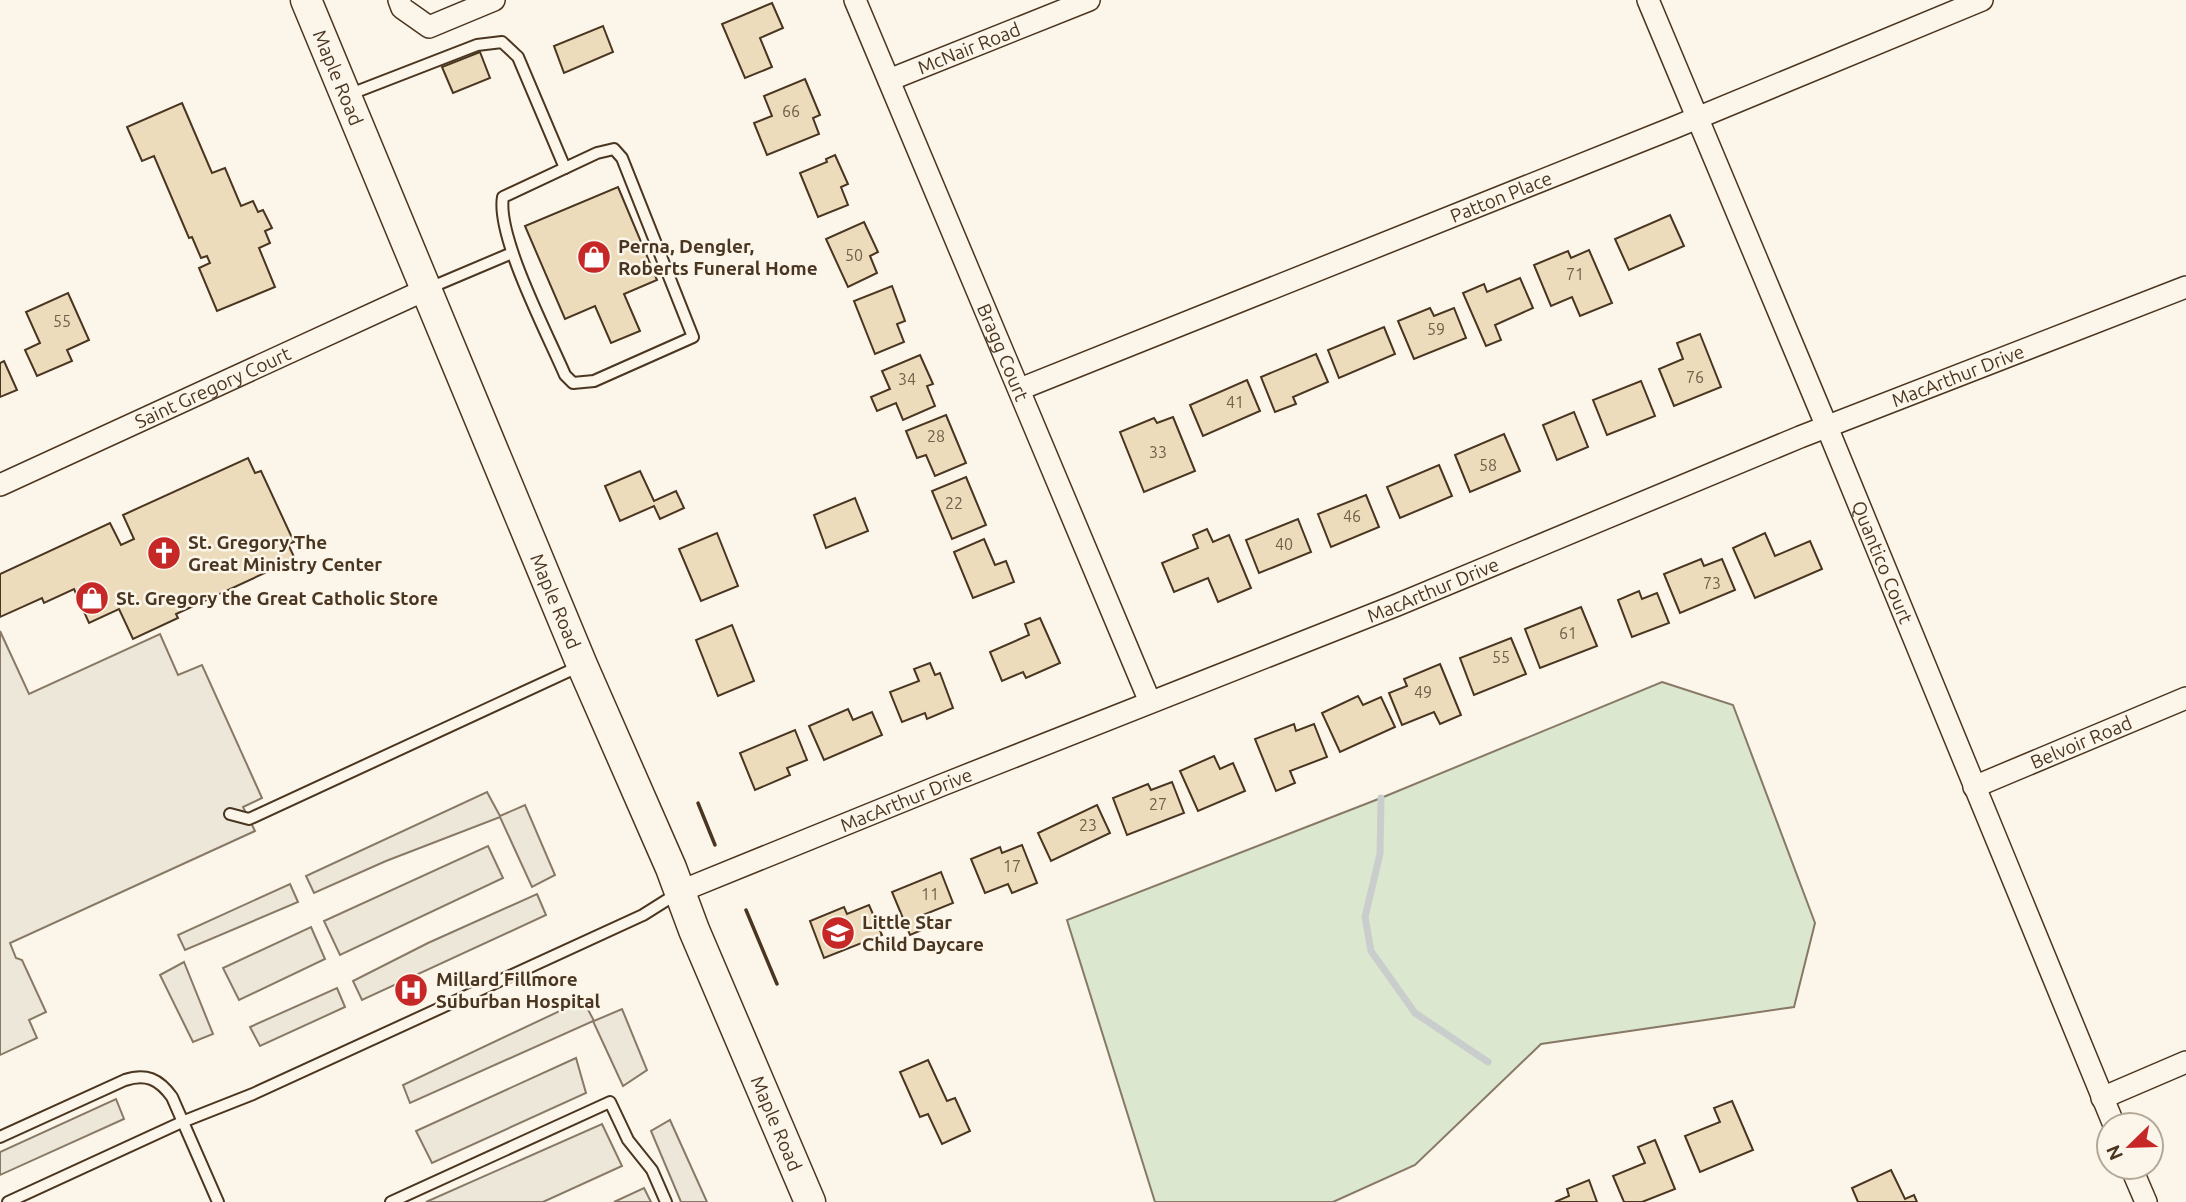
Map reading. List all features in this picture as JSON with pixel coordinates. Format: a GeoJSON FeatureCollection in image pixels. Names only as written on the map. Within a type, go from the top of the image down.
{"type":"FeatureCollection","features":[{"type":"Feature","properties":{"kind":"main road","name":"Maple Road"},"geometry":{"type":"LineString","coordinates":[[306,0],[582,665],[681,891],[694,930],[810,1202]]}},
{"type":"Feature","properties":{"kind":"street"},"geometry":{"type":"LineString","coordinates":[[399,0],[402,8],[429,27],[494,0]]}},
{"type":"Feature","properties":{"kind":"street","name":"Bragg Court"},"geometry":{"type":"LineString","coordinates":[[855,0],[1150,702]]}},
{"type":"Feature","properties":{"kind":"street","name":"McNair Road"},"geometry":{"type":"LineString","coordinates":[[889,80],[1089,0]]}},
{"type":"Feature","properties":{"kind":"street","name":"Quantico Court"},"geometry":{"type":"LineString","coordinates":[[1648,0],[1827,427],[2108,1111]]}},
{"type":"Feature","properties":{"kind":"street","name":"Patton Place"},"geometry":{"type":"LineString","coordinates":[[1020,389],[1697,118],[1982,0]]}},
{"type":"Feature","properties":{"kind":"street","name":"MacArthur Drive"},"geometry":{"type":"LineString","coordinates":[[681,891],[1397,604],[1827,427],[2186,287]]}},
{"type":"Feature","properties":{"kind":"street","name":"Saint Gregory Court"},"geometry":{"type":"LineString","coordinates":[[0,485],[427,289]]}},
{"type":"Feature","properties":{"kind":"street","name":"Belvoir Road"},"geometry":{"type":"LineString","coordinates":[[1974,787],[2186,698]]}},
{"type":"Feature","properties":{"kind":"street"},"geometry":{"type":"LineString","coordinates":[[2102,1098],[2186,1062]]}},
{"type":"Feature","properties":{"kind":"street"},"geometry":{"type":"LineString","coordinates":[[2137,1181],[2146,1202]]}},
{"type":"Feature","properties":{"kind":"lane"},"geometry":{"type":"LineString","coordinates":[[345,96],[477,45],[502,42],[518,57],[565,169]]}},
{"type":"Feature","properties":{"kind":"lane"},"geometry":{"type":"LineString","coordinates":[[614,149],[622,159],[693,337],[594,381],[573,383],[565,375],[512,253],[501,208],[503,197],[565,169],[597,153],[614,149]]}},
{"type":"Feature","properties":{"kind":"lane"},"geometry":{"type":"LineString","coordinates":[[427,289],[512,253]]}},
{"type":"Feature","properties":{"kind":"lane"},"geometry":{"type":"LineString","coordinates":[[230,814],[249,818],[582,665]]}},
{"type":"Feature","properties":{"kind":"lane"},"geometry":{"type":"LineString","coordinates":[[8,1202],[182,1122],[245,1098],[643,915],[681,891]]}},
{"type":"Feature","properties":{"kind":"lane"},"geometry":{"type":"LineString","coordinates":[[0,1138],[137,1076],[150,1078],[162,1084],[172,1097],[218,1202]]}},
{"type":"Feature","properties":{"kind":"lane"},"geometry":{"type":"LineString","coordinates":[[391,1202],[610,1102],[628,1140],[652,1170],[666,1202]]}},
{"type":"Feature","properties":{"kind":"green space"},"geometry":{"type":"Polygon","coordinates":[[[1662,682],[1733,705],[1815,923],[1794,1007],[1541,1044],[1415,1165],[1333,1202],[1155,1202],[1067,920],[1381,798],[1662,682]]]}},
{"type":"Feature","properties":{"kind":"shaded area"},"geometry":{"type":"Polygon","coordinates":[[[0,631],[29,694],[160,634],[178,675],[202,665],[262,798],[243,807],[255,831],[10,943],[16,958],[22,960],[46,1012],[29,1020],[37,1038],[0,1055],[0,631]]]}},
{"type":"Feature","properties":{"kind":"shaded area"},"geometry":{"type":"Polygon","coordinates":[[[487,792],[500,816],[525,805],[555,875],[532,887],[500,817],[386,861],[314,893],[306,876],[487,792]]]}},
{"type":"Feature","properties":{"kind":"shaded area"},"geometry":{"type":"Polygon","coordinates":[[[488,846],[503,878],[340,955],[324,921],[488,846]]]}},
{"type":"Feature","properties":{"kind":"shaded area"},"geometry":{"type":"Polygon","coordinates":[[[290,884],[298,902],[185,950],[178,935],[290,884]]]}},
{"type":"Feature","properties":{"kind":"shaded area"},"geometry":{"type":"Polygon","coordinates":[[[537,894],[546,915],[362,1000],[353,981],[428,943],[537,894]]]}},
{"type":"Feature","properties":{"kind":"shaded area"},"geometry":{"type":"Polygon","coordinates":[[[311,927],[325,959],[239,1000],[223,968],[311,927]]]}},
{"type":"Feature","properties":{"kind":"shaded area"},"geometry":{"type":"Polygon","coordinates":[[[184,962],[213,1034],[193,1042],[160,975],[184,962]]]}},
{"type":"Feature","properties":{"kind":"shaded area"},"geometry":{"type":"Polygon","coordinates":[[[337,988],[345,1007],[260,1046],[250,1027],[337,988]]]}},
{"type":"Feature","properties":{"kind":"shaded area"},"geometry":{"type":"Polygon","coordinates":[[[583,1000],[594,1021],[622,1009],[647,1070],[623,1086],[593,1021],[410,1103],[403,1085],[583,1000]]]}},
{"type":"Feature","properties":{"kind":"shaded area"},"geometry":{"type":"Polygon","coordinates":[[[576,1058],[586,1093],[432,1163],[416,1131],[576,1058]]]}},
{"type":"Feature","properties":{"kind":"shaded area"},"geometry":{"type":"Polygon","coordinates":[[[116,1099],[124,1119],[0,1175],[0,1152],[116,1099]]]}},
{"type":"Feature","properties":{"kind":"shaded area"},"geometry":{"type":"Polygon","coordinates":[[[670,1120],[707,1202],[681,1202],[651,1131],[670,1120]]]}},
{"type":"Feature","properties":{"kind":"shaded area"},"geometry":{"type":"Polygon","coordinates":[[[602,1124],[622,1166],[543,1202],[426,1202],[602,1124]]]}},
{"type":"Feature","properties":{"kind":"shaded area"},"geometry":{"type":"Polygon","coordinates":[[[644,1188],[651,1202],[614,1202],[644,1188]]]}},
{"type":"Feature","properties":{"kind":"building"},"geometry":{"type":"Polygon","coordinates":[[[772,3],[783,28],[760,38],[772,67],[745,78],[722,24],[772,3]]]}},
{"type":"Feature","properties":{"kind":"building"},"geometry":{"type":"Polygon","coordinates":[[[603,26],[613,52],[564,73],[554,46],[603,26]]]}},
{"type":"Feature","properties":{"kind":"building"},"geometry":{"type":"Polygon","coordinates":[[[480,52],[490,78],[453,93],[442,67],[480,52]]]}},
{"type":"Feature","properties":{"kind":"building"},"geometry":{"type":"Polygon","coordinates":[[[805,79],[820,115],[813,118],[819,134],[767,155],[754,123],[772,116],[764,96],[805,79]]]}},
{"type":"Feature","properties":{"kind":"building"},"geometry":{"type":"Polygon","coordinates":[[[182,103],[212,173],[225,168],[241,206],[253,201],[258,212],[263,210],[272,228],[265,231],[270,243],[259,248],[275,287],[217,311],[199,268],[210,263],[207,256],[201,258],[192,237],[189,238],[154,156],[142,161],[127,127],[182,103]]]}},
{"type":"Feature","properties":{"kind":"building"},"geometry":{"type":"Polygon","coordinates":[[[835,155],[848,184],[841,187],[848,205],[818,217],[800,173],[827,162],[826,159],[835,155]]]}},
{"type":"Feature","properties":{"kind":"building"},"geometry":{"type":"Polygon","coordinates":[[[618,187],[657,280],[624,294],[640,331],[611,343],[595,306],[565,319],[525,226],[618,187]]]}},
{"type":"Feature","properties":{"kind":"building"},"geometry":{"type":"Polygon","coordinates":[[[1670,215],[1684,246],[1629,270],[1615,239],[1670,215]]]}},
{"type":"Feature","properties":{"kind":"building"},"geometry":{"type":"Polygon","coordinates":[[[864,222],[878,252],[870,256],[877,273],[848,287],[826,239],[864,222]]]}},
{"type":"Feature","properties":{"kind":"building"},"geometry":{"type":"Polygon","coordinates":[[[1589,250],[1612,303],[1580,316],[1572,297],[1551,306],[1534,265],[1568,251],[1571,258],[1589,250]]]}},
{"type":"Feature","properties":{"kind":"building"},"geometry":{"type":"Polygon","coordinates":[[[1520,278],[1533,308],[1495,325],[1501,340],[1486,346],[1463,293],[1484,284],[1487,292],[1520,278]]]}},
{"type":"Feature","properties":{"kind":"building"},"geometry":{"type":"Polygon","coordinates":[[[892,286],[905,321],[897,324],[904,342],[875,354],[854,301],[892,286]]]}},
{"type":"Feature","properties":{"kind":"building"},"geometry":{"type":"Polygon","coordinates":[[[68,293],[89,340],[67,350],[72,361],[37,376],[25,350],[40,343],[26,312],[68,293]]]}},
{"type":"Feature","properties":{"kind":"building"},"geometry":{"type":"Polygon","coordinates":[[[1430,308],[1434,316],[1454,308],[1466,338],[1414,359],[1398,321],[1430,308]]]}},
{"type":"Feature","properties":{"kind":"building"},"geometry":{"type":"Polygon","coordinates":[[[1384,327],[1395,354],[1339,378],[1328,350],[1384,327]]]}},
{"type":"Feature","properties":{"kind":"building"},"geometry":{"type":"Polygon","coordinates":[[[1700,334],[1721,387],[1674,406],[1659,369],[1683,359],[1677,343],[1700,334]]]}},
{"type":"Feature","properties":{"kind":"building"},"geometry":{"type":"Polygon","coordinates":[[[1316,354],[1328,382],[1293,397],[1296,404],[1275,412],[1261,377],[1316,354]]]}},
{"type":"Feature","properties":{"kind":"building"},"geometry":{"type":"Polygon","coordinates":[[[920,355],[933,384],[927,386],[935,406],[903,420],[896,403],[877,411],[871,397],[890,389],[882,371],[920,355]]]}},
{"type":"Feature","properties":{"kind":"building"},"geometry":{"type":"Polygon","coordinates":[[[4,361],[17,390],[0,397],[0,363],[4,361]]]}},
{"type":"Feature","properties":{"kind":"building"},"geometry":{"type":"Polygon","coordinates":[[[1247,380],[1260,411],[1203,436],[1190,405],[1247,380]]]}},
{"type":"Feature","properties":{"kind":"building"},"geometry":{"type":"Polygon","coordinates":[[[1641,381],[1655,416],[1607,435],[1593,400],[1641,381]]]}},
{"type":"Feature","properties":{"kind":"building"},"geometry":{"type":"Polygon","coordinates":[[[1574,412],[1588,447],[1557,460],[1543,425],[1574,412]]]}},
{"type":"Feature","properties":{"kind":"building"},"geometry":{"type":"Polygon","coordinates":[[[946,415],[966,463],[935,476],[926,455],[917,458],[906,431],[946,415]]]}},
{"type":"Feature","properties":{"kind":"building"},"geometry":{"type":"Polygon","coordinates":[[[1173,417],[1195,471],[1144,492],[1120,432],[1154,418],[1157,423],[1173,417]]]}},
{"type":"Feature","properties":{"kind":"building"},"geometry":{"type":"Polygon","coordinates":[[[1504,434],[1520,471],[1470,492],[1455,455],[1504,434]]]}},
{"type":"Feature","properties":{"kind":"building","name":"St. Gregory The Great Ministry Center"},"geometry":{"type":"Polygon","coordinates":[[[248,458],[255,473],[261,471],[294,542],[288,544],[295,559],[176,614],[178,618],[133,639],[119,609],[89,623],[74,589],[44,603],[42,598],[0,617],[0,574],[110,523],[121,545],[134,539],[123,515],[248,458]]]}},
{"type":"Feature","properties":{"kind":"building"},"geometry":{"type":"Polygon","coordinates":[[[1439,465],[1452,496],[1400,518],[1387,487],[1439,465]]]}},
{"type":"Feature","properties":{"kind":"building"},"geometry":{"type":"Polygon","coordinates":[[[640,471],[654,501],[676,491],[684,508],[660,519],[654,506],[620,521],[605,486],[640,471]]]}},
{"type":"Feature","properties":{"kind":"building"},"geometry":{"type":"Polygon","coordinates":[[[966,477],[986,525],[952,539],[932,491],[966,477]]]}},
{"type":"Feature","properties":{"kind":"building"},"geometry":{"type":"Polygon","coordinates":[[[1366,495],[1379,527],[1331,547],[1318,514],[1366,495]]]}},
{"type":"Feature","properties":{"kind":"building"},"geometry":{"type":"Polygon","coordinates":[[[855,498],[868,531],[826,548],[814,515],[855,498]]]}},
{"type":"Feature","properties":{"kind":"building"},"geometry":{"type":"Polygon","coordinates":[[[1298,519],[1311,552],[1259,573],[1246,540],[1298,519]]]}},
{"type":"Feature","properties":{"kind":"building"},"geometry":{"type":"Polygon","coordinates":[[[1207,529],[1213,542],[1229,535],[1251,588],[1218,602],[1208,578],[1174,592],[1162,563],[1198,548],[1193,535],[1207,529]]]}},
{"type":"Feature","properties":{"kind":"building"},"geometry":{"type":"Polygon","coordinates":[[[717,533],[738,586],[701,601],[679,549],[717,533]]]}},
{"type":"Feature","properties":{"kind":"building"},"geometry":{"type":"Polygon","coordinates":[[[1765,533],[1775,556],[1810,541],[1822,569],[1755,598],[1733,548],[1765,533]]]}},
{"type":"Feature","properties":{"kind":"building"},"geometry":{"type":"Polygon","coordinates":[[[984,539],[995,565],[1006,561],[1014,582],[973,598],[954,552],[984,539]]]}},
{"type":"Feature","properties":{"kind":"building"},"geometry":{"type":"Polygon","coordinates":[[[1701,559],[1704,566],[1722,559],[1735,590],[1680,613],[1664,574],[1701,559]]]}},
{"type":"Feature","properties":{"kind":"building"},"geometry":{"type":"Polygon","coordinates":[[[1639,591],[1642,599],[1657,593],[1669,623],[1632,637],[1618,600],[1639,591]]]}},
{"type":"Feature","properties":{"kind":"building"},"geometry":{"type":"Polygon","coordinates":[[[1581,607],[1597,646],[1540,668],[1525,629],[1581,607]]]}},
{"type":"Feature","properties":{"kind":"building"},"geometry":{"type":"Polygon","coordinates":[[[1040,618],[1060,663],[1026,678],[1023,672],[1002,681],[990,652],[1029,635],[1025,624],[1040,618]]]}},
{"type":"Feature","properties":{"kind":"building"},"geometry":{"type":"Polygon","coordinates":[[[732,625],[754,681],[718,696],[696,640],[732,625]]]}},
{"type":"Feature","properties":{"kind":"building"},"geometry":{"type":"Polygon","coordinates":[[[1511,638],[1526,674],[1474,695],[1460,658],[1511,638]]]}},
{"type":"Feature","properties":{"kind":"building"},"geometry":{"type":"Polygon","coordinates":[[[930,663],[935,675],[940,673],[953,708],[927,719],[925,713],[902,722],[890,692],[919,681],[914,669],[930,663]]]}},
{"type":"Feature","properties":{"kind":"building"},"geometry":{"type":"Polygon","coordinates":[[[1440,664],[1461,715],[1440,724],[1434,712],[1402,725],[1389,693],[1407,686],[1404,679],[1440,664]]]}},
{"type":"Feature","properties":{"kind":"building"},"geometry":{"type":"Polygon","coordinates":[[[1358,696],[1363,705],[1381,697],[1395,727],[1340,752],[1322,713],[1358,696]]]}},
{"type":"Feature","properties":{"kind":"building"},"geometry":{"type":"Polygon","coordinates":[[[848,709],[853,720],[872,712],[882,735],[824,760],[809,726],[848,709]]]}},
{"type":"Feature","properties":{"kind":"building"},"geometry":{"type":"Polygon","coordinates":[[[1294,724],[1296,731],[1314,724],[1327,757],[1290,771],[1295,783],[1276,791],[1255,739],[1294,724]]]}},
{"type":"Feature","properties":{"kind":"building"},"geometry":{"type":"Polygon","coordinates":[[[795,730],[807,760],[787,768],[790,775],[755,790],[740,753],[795,730]]]}},
{"type":"Feature","properties":{"kind":"building"},"geometry":{"type":"Polygon","coordinates":[[[1214,756],[1220,769],[1233,763],[1245,791],[1198,811],[1180,771],[1214,756]]]}},
{"type":"Feature","properties":{"kind":"building"},"geometry":{"type":"Polygon","coordinates":[[[1172,782],[1184,813],[1127,835],[1113,798],[1148,784],[1151,790],[1172,782]]]}},
{"type":"Feature","properties":{"kind":"building"},"geometry":{"type":"Polygon","coordinates":[[[1097,805],[1110,833],[1051,861],[1038,833],[1097,805]]]}},
{"type":"Feature","properties":{"kind":"building"},"geometry":{"type":"Polygon","coordinates":[[[1022,845],[1037,883],[1012,893],[1008,884],[985,893],[971,859],[1000,847],[1002,853],[1022,845]]]}},
{"type":"Feature","properties":{"kind":"building"},"geometry":{"type":"Polygon","coordinates":[[[941,872],[953,903],[923,915],[929,927],[910,935],[892,892],[941,872]]]}},
{"type":"Feature","properties":{"kind":"building"},"geometry":{"type":"Polygon","coordinates":[[[869,905],[882,935],[824,958],[810,921],[844,907],[847,914],[869,905]]]}},
{"type":"Feature","properties":{"kind":"building"},"geometry":{"type":"Polygon","coordinates":[[[928,1060],[947,1101],[955,1098],[970,1131],[942,1144],[928,1114],[920,1117],[900,1072],[928,1060]]]}},
{"type":"Feature","properties":{"kind":"building"},"geometry":{"type":"Polygon","coordinates":[[[1732,1101],[1753,1150],[1700,1172],[1685,1136],[1720,1122],[1714,1108],[1732,1101]]]}},
{"type":"Feature","properties":{"kind":"building"},"geometry":{"type":"Polygon","coordinates":[[[1655,1140],[1675,1189],[1642,1202],[1624,1202],[1613,1176],[1645,1163],[1638,1147],[1655,1140]]]}},
{"type":"Feature","properties":{"kind":"building"},"geometry":{"type":"Polygon","coordinates":[[[1891,1170],[1905,1199],[1914,1195],[1917,1202],[1858,1202],[1852,1188],[1891,1170]]]}},
{"type":"Feature","properties":{"kind":"building"},"geometry":{"type":"Polygon","coordinates":[[[1589,1180],[1597,1202],[1555,1202],[1569,1196],[1567,1189],[1589,1180]]]}},
{"type":"Feature","properties":{"kind":"waterway"},"geometry":{"type":"LineString","coordinates":[[1381,798],[1380,854],[1365,917],[1371,951],[1415,1013],[1488,1062]]}},
{"type":"Feature","properties":{"kind":"wall"},"geometry":{"type":"LineString","coordinates":[[698,803],[715,845]]}},
{"type":"Feature","properties":{"kind":"wall"},"geometry":{"type":"LineString","coordinates":[[746,910],[777,984]]}},
{"type":"Feature","properties":{"kind":"place","name":"Perna, Dengler, Roberts Funeral Home"},"geometry":{"type":"Point","coordinates":[594,257]}},
{"type":"Feature","properties":{"kind":"place","name":"St. Gregory The Great Ministry Center"},"geometry":{"type":"Point","coordinates":[164,553]}},
{"type":"Feature","properties":{"kind":"place","name":"St. Gregory the Great Catholic Store"},"geometry":{"type":"Point","coordinates":[92,598]}},
{"type":"Feature","properties":{"kind":"place","name":"Little Star Child Daycare"},"geometry":{"type":"Point","coordinates":[838,933]}},
{"type":"Feature","properties":{"kind":"place","name":"Millard Fillmore Suburban Hospital"},"geometry":{"type":"Point","coordinates":[411,990]}}]}
